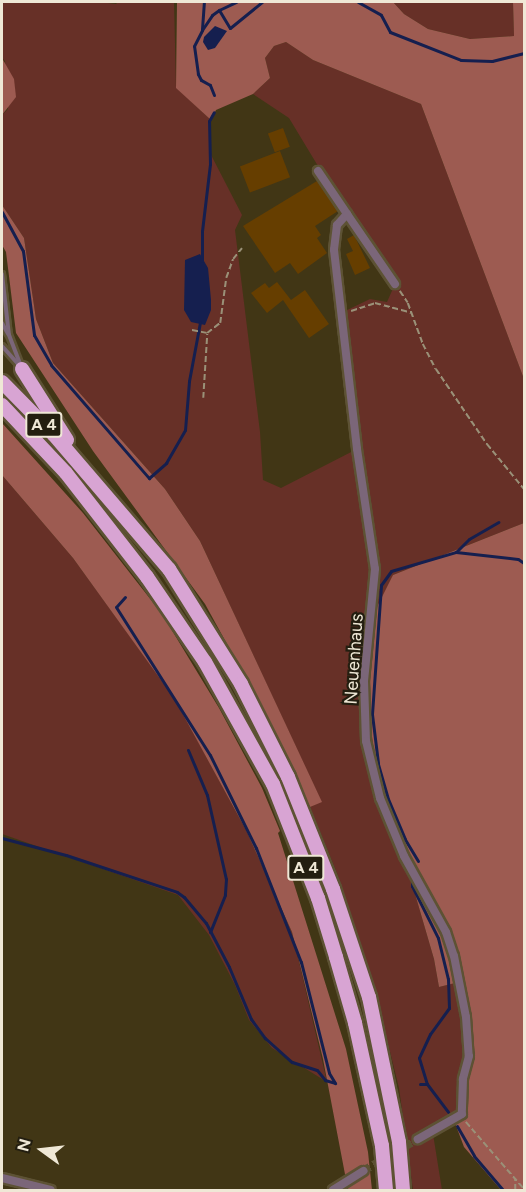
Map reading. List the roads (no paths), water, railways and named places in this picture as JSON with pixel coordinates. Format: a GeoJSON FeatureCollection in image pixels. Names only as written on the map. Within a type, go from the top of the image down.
{"type":"FeatureCollection","features":[{"type":"Feature","properties":{"kind":"highway"},"geometry":{"type":"LineString","coordinates":[[22,369],[85,471]]}},
{"type":"Feature","properties":{"kind":"highway","name":"A 4"},"geometry":{"type":"LineString","coordinates":[[2,382],[85,471],[169,569],[241,684],[288,777],[333,889],[369,997],[399,1142],[403,1191]]}},
{"type":"Feature","properties":{"kind":"highway","name":"A 4"},"geometry":{"type":"LineString","coordinates":[[2,405],[66,473],[147,577],[205,662],[273,784],[318,898],[336,957],[354,1023],[382,1146],[386,1191]]}},
{"type":"Feature","properties":{"kind":"street"},"geometry":{"type":"LineString","coordinates":[[318,171],[395,284]]}},
{"type":"Feature","properties":{"kind":"street","name":"Neuenhaus"},"geometry":{"type":"LineString","coordinates":[[347,214],[337,225],[334,238],[341,316],[375,569],[364,681],[366,741],[380,798],[404,856],[446,932],[454,956],[466,1017],[469,1056],[463,1079],[462,1114],[418,1138]]}},
{"type":"Feature","properties":{"kind":"street"},"geometry":{"type":"LineString","coordinates":[[333,1191],[363,1171]]}},
{"type":"Feature","properties":{"kind":"street"},"geometry":{"type":"LineString","coordinates":[[2,1178],[51,1191]]}},
{"type":"Feature","properties":{"kind":"lane"},"geometry":{"type":"LineString","coordinates":[[2,274],[9,335]]}},
{"type":"Feature","properties":{"kind":"lane"},"geometry":{"type":"LineString","coordinates":[[2,323],[22,369]]}},
{"type":"Feature","properties":{"kind":"lane"},"geometry":{"type":"LineString","coordinates":[[2,346],[22,369]]}},
{"type":"Feature","properties":{"kind":"water"},"geometry":{"type":"Polygon","coordinates":[[[215,26],[227,31],[215,48],[208,50],[203,42],[204,37],[215,26]]]}},
{"type":"Feature","properties":{"kind":"water"},"geometry":{"type":"Polygon","coordinates":[[[200,254],[208,268],[211,300],[211,310],[205,325],[191,322],[184,310],[185,260],[200,254]]]}},
{"type":"Feature","properties":{"kind":"waterway"},"geometry":{"type":"LineString","coordinates":[[202,29],[204,2]]}},
{"type":"Feature","properties":{"kind":"waterway"},"geometry":{"type":"LineString","coordinates":[[219,10],[236,2]]}},
{"type":"Feature","properties":{"kind":"waterway"},"geometry":{"type":"LineString","coordinates":[[214,95],[210,85],[201,80],[198,74],[194,46],[202,30],[212,15],[219,10],[230,28],[262,2]]}},
{"type":"Feature","properties":{"kind":"waterway"},"geometry":{"type":"LineString","coordinates":[[358,2],[381,15],[390,32],[461,60],[492,61],[524,53]]}},
{"type":"Feature","properties":{"kind":"waterway"},"geometry":{"type":"LineString","coordinates":[[202,261],[202,231],[210,164],[209,121],[214,112]]}},
{"type":"Feature","properties":{"kind":"waterway"},"geometry":{"type":"LineString","coordinates":[[2,212],[23,251],[34,335],[51,365],[149,478],[166,463],[185,430],[189,381],[200,322]]}},
{"type":"Feature","properties":{"kind":"waterway"},"geometry":{"type":"LineString","coordinates":[[456,552],[469,539],[498,522]]}},
{"type":"Feature","properties":{"kind":"waterway"},"geometry":{"type":"LineString","coordinates":[[418,861],[405,839],[388,799],[378,763],[372,714],[381,585],[391,571],[456,552],[518,559],[524,563]]}},
{"type":"Feature","properties":{"kind":"waterway"},"geometry":{"type":"LineString","coordinates":[[125,597],[116,607],[210,755],[256,848],[301,962],[329,1073],[335,1083]]}},
{"type":"Feature","properties":{"kind":"waterway"},"geometry":{"type":"LineString","coordinates":[[188,750],[207,795],[226,879],[225,895],[210,932]]}},
{"type":"Feature","properties":{"kind":"waterway"},"geometry":{"type":"LineString","coordinates":[[2,838],[66,855],[177,892],[184,897],[206,923],[229,967],[251,1019],[265,1038],[292,1062],[317,1070],[325,1080],[335,1083]]}},
{"type":"Feature","properties":{"kind":"waterway"},"geometry":{"type":"LineString","coordinates":[[412,878],[412,886],[438,938],[448,979],[449,1008],[430,1034],[419,1058],[427,1084]]}},
{"type":"Feature","properties":{"kind":"waterway"},"geometry":{"type":"LineString","coordinates":[[420,1084],[427,1084],[448,1112]]}},
{"type":"Feature","properties":{"kind":"waterway"},"geometry":{"type":"LineString","coordinates":[[457,1126],[474,1156],[503,1190]]}},
{"type":"Feature","properties":{"kind":"tunnel"},"geometry":{"type":"LineString","coordinates":[[363,1171],[418,1139]]}}]}
